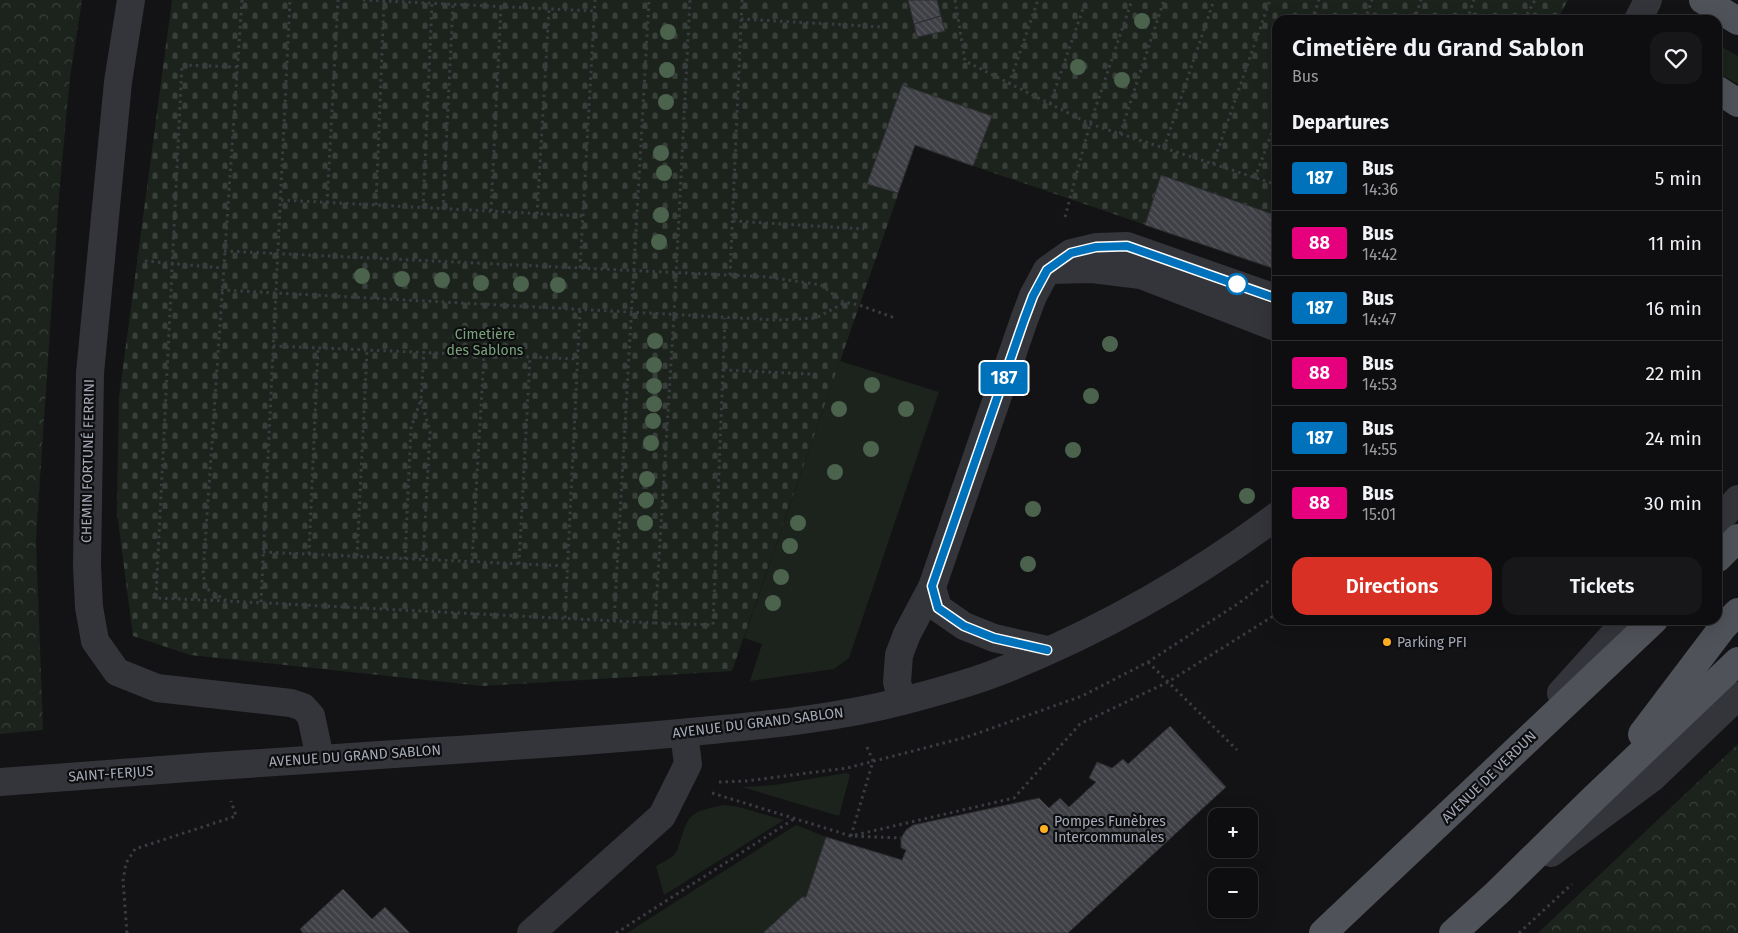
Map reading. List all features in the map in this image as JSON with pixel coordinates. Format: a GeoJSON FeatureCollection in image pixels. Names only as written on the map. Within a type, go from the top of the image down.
{"type":"FeatureCollection","features":[{"type":"Feature","properties":{"kind":"main road"},"geometry":{"type":"LineString","coordinates":[[1703,0],[1738,21]]}},
{"type":"Feature","properties":{"kind":"main road"},"geometry":{"type":"LineString","coordinates":[[1722,93],[1738,104]]}},
{"type":"Feature","properties":{"kind":"main road"},"geometry":{"type":"LineString","coordinates":[[1722,554],[1738,538]]}},
{"type":"Feature","properties":{"kind":"main road"},"geometry":{"type":"LineString","coordinates":[[1593,799],[1723,627],[1738,612]]}},
{"type":"Feature","properties":{"kind":"main road","name":"AVENUE DE VERDUN"},"geometry":{"type":"LineString","coordinates":[[1324,933],[1649,625]]}},
{"type":"Feature","properties":{"kind":"main road"},"geometry":{"type":"LineString","coordinates":[[1453,933],[1738,661]]}},
{"type":"Feature","properties":{"kind":"street","name":"CHEMIN FORTUNÉ FERRINI"},"geometry":{"type":"LineString","coordinates":[[131,0],[118,82],[90,373],[87,566],[89,607],[95,641],[117,672],[157,688],[291,703],[303,707],[311,716],[320,758]]}},
{"type":"Feature","properties":{"kind":"street"},"geometry":{"type":"LineString","coordinates":[[1640,15],[1648,0]]}},
{"type":"Feature","properties":{"kind":"street"},"geometry":{"type":"LineString","coordinates":[[902,701],[897,682],[899,655],[906,634],[932,586],[1024,320],[1033,296],[1047,270],[1071,253],[1096,247],[1127,246],[1272,297]]}},
{"type":"Feature","properties":{"kind":"street"},"geometry":{"type":"LineString","coordinates":[[1047,270],[1092,269],[1141,275],[1272,326]]}},
{"type":"Feature","properties":{"kind":"street"},"geometry":{"type":"LineString","coordinates":[[1722,517],[1738,499]]}},
{"type":"Feature","properties":{"kind":"street","name":"AVENUE DU GRAND SABLON"},"geometry":{"type":"LineString","coordinates":[[223,766],[684,733],[775,724],[854,712],[902,701],[990,675],[1047,650],[1148,600],[1232,550],[1272,520]]}},
{"type":"Feature","properties":{"kind":"street"},"geometry":{"type":"LineString","coordinates":[[932,586],[938,608],[964,626],[994,638],[1047,650]]}},
{"type":"Feature","properties":{"kind":"street"},"geometry":{"type":"LineString","coordinates":[[1452,813],[1623,625]]}},
{"type":"Feature","properties":{"kind":"street"},"geometry":{"type":"LineString","coordinates":[[1497,893],[1652,778],[1738,696]]}},
{"type":"Feature","properties":{"kind":"street"},"geometry":{"type":"LineString","coordinates":[[531,933],[662,816],[688,764],[684,733]]}},
{"type":"Feature","properties":{"kind":"street","name":"SAINT-FERJUS"},"geometry":{"type":"LineString","coordinates":[[0,782],[223,766]]}},
{"type":"Feature","properties":{"kind":"path"},"geometry":{"type":"LineString","coordinates":[[227,601],[207,589],[203,575],[222,268],[242,0]]}},
{"type":"Feature","properties":{"kind":"path"},"geometry":{"type":"LineString","coordinates":[[261,602],[290,0]]}},
{"type":"Feature","properties":{"kind":"path"},"geometry":{"type":"LineString","coordinates":[[326,203],[338,0]]}},
{"type":"Feature","properties":{"kind":"path"},"geometry":{"type":"LineString","coordinates":[[363,0],[594,11]]}},
{"type":"Feature","properties":{"kind":"path"},"geometry":{"type":"LineString","coordinates":[[580,268],[595,0]]}},
{"type":"Feature","properties":{"kind":"path"},"geometry":{"type":"LineString","coordinates":[[614,621],[649,0]]}},
{"type":"Feature","properties":{"kind":"path"},"geometry":{"type":"LineString","coordinates":[[655,623],[674,315],[690,0]]}},
{"type":"Feature","properties":{"kind":"path"},"geometry":{"type":"LineString","coordinates":[[730,275],[742,0]]}},
{"type":"Feature","properties":{"kind":"path"},"geometry":{"type":"LineString","coordinates":[[955,0],[966,61],[1090,124],[1272,184]]}},
{"type":"Feature","properties":{"kind":"path"},"geometry":{"type":"LineString","coordinates":[[1009,84],[1038,0]]}},
{"type":"Feature","properties":{"kind":"path"},"geometry":{"type":"LineString","coordinates":[[1050,104],[1086,0]]}},
{"type":"Feature","properties":{"kind":"path"},"geometry":{"type":"LineString","coordinates":[[1047,270],[1071,200],[1090,124],[1132,0]]}},
{"type":"Feature","properties":{"kind":"path"},"geometry":{"type":"LineString","coordinates":[[1120,134],[1164,0]]}},
{"type":"Feature","properties":{"kind":"path"},"geometry":{"type":"LineString","coordinates":[[1164,148],[1214,0]]}},
{"type":"Feature","properties":{"kind":"path"},"geometry":{"type":"LineString","coordinates":[[1212,164],[1270,0]]}},
{"type":"Feature","properties":{"kind":"path"},"geometry":{"type":"LineString","coordinates":[[1314,15],[1319,0]]}},
{"type":"Feature","properties":{"kind":"path"},"geometry":{"type":"LineString","coordinates":[[1367,15],[1372,0]]}},
{"type":"Feature","properties":{"kind":"path"},"geometry":{"type":"LineString","coordinates":[[1416,15],[1421,0]]}},
{"type":"Feature","properties":{"kind":"path"},"geometry":{"type":"LineString","coordinates":[[1469,15],[1474,0]]}},
{"type":"Feature","properties":{"kind":"path"},"geometry":{"type":"LineString","coordinates":[[1527,15],[1536,0]]}},
{"type":"Feature","properties":{"kind":"path"},"geometry":{"type":"LineString","coordinates":[[376,205],[384,1]]}},
{"type":"Feature","properties":{"kind":"path"},"geometry":{"type":"LineString","coordinates":[[423,208],[432,3]]}},
{"type":"Feature","properties":{"kind":"path"},"geometry":{"type":"LineString","coordinates":[[443,209],[453,4]]}},
{"type":"Feature","properties":{"kind":"path"},"geometry":{"type":"LineString","coordinates":[[491,211],[501,7]]}},
{"type":"Feature","properties":{"kind":"path"},"geometry":{"type":"LineString","coordinates":[[537,214],[550,9]]}},
{"type":"Feature","properties":{"kind":"path"},"geometry":{"type":"LineString","coordinates":[[740,19],[884,27]]}},
{"type":"Feature","properties":{"kind":"path"},"geometry":{"type":"LineString","coordinates":[[237,67],[182,65],[156,598],[712,625],[725,318]]}},
{"type":"Feature","properties":{"kind":"path"},"geometry":{"type":"LineString","coordinates":[[1255,178],[1272,132]]}},
{"type":"Feature","properties":{"kind":"path"},"geometry":{"type":"LineString","coordinates":[[281,200],[583,216]]}},
{"type":"Feature","properties":{"kind":"path"},"geometry":{"type":"LineString","coordinates":[[733,221],[864,230]]}},
{"type":"Feature","properties":{"kind":"path"},"geometry":{"type":"LineString","coordinates":[[224,251],[768,277],[821,285],[844,302],[859,304],[895,318]]}},
{"type":"Feature","properties":{"kind":"path"},"geometry":{"type":"LineString","coordinates":[[145,262],[222,268]]}},
{"type":"Feature","properties":{"kind":"path"},"geometry":{"type":"LineString","coordinates":[[221,290],[777,320],[816,318],[844,302]]}},
{"type":"Feature","properties":{"kind":"path"},"geometry":{"type":"LineString","coordinates":[[565,618],[580,310]]}},
{"type":"Feature","properties":{"kind":"path"},"geometry":{"type":"LineString","coordinates":[[274,346],[578,359]]}},
{"type":"Feature","properties":{"kind":"path"},"geometry":{"type":"LineString","coordinates":[[309,554],[318,348]]}},
{"type":"Feature","properties":{"kind":"path"},"geometry":{"type":"LineString","coordinates":[[358,556],[367,350]]}},
{"type":"Feature","properties":{"kind":"path"},"geometry":{"type":"LineString","coordinates":[[405,559],[411,428],[421,399],[424,352]]}},
{"type":"Feature","properties":{"kind":"path"},"geometry":{"type":"LineString","coordinates":[[472,562],[484,355]]}},
{"type":"Feature","properties":{"kind":"path"},"geometry":{"type":"LineString","coordinates":[[519,564],[530,357]]}},
{"type":"Feature","properties":{"kind":"path"},"geometry":{"type":"LineString","coordinates":[[723,370],[810,374]]}},
{"type":"Feature","properties":{"kind":"path"},"geometry":{"type":"LineString","coordinates":[[421,399],[430,432],[423,559]]}},
{"type":"Feature","properties":{"kind":"path"},"geometry":{"type":"LineString","coordinates":[[263,552],[567,566]]}},
{"type":"Feature","properties":{"kind":"path"},"geometry":{"type":"LineString","coordinates":[[851,836],[1014,798],[1080,724],[1168,682],[1272,618]]}},
{"type":"Feature","properties":{"kind":"path"},"geometry":{"type":"LineString","coordinates":[[1148,662],[1237,750]]}},
{"type":"Feature","properties":{"kind":"path"},"geometry":{"type":"LineString","coordinates":[[851,836],[873,761],[854,712]]}},
{"type":"Feature","properties":{"kind":"path"},"geometry":{"type":"LineString","coordinates":[[678,782],[851,836],[901,838]]}},
{"type":"Feature","properties":{"kind":"path"},"geometry":{"type":"LineString","coordinates":[[127,933],[123,881],[126,863],[136,849],[236,816],[229,798]]}},
{"type":"Feature","properties":{"kind":"path"},"geometry":{"type":"LineString","coordinates":[[616,933],[794,818]]}},
{"type":"Feature","properties":{"kind":"green space"},"geometry":{"type":"Polygon","coordinates":[[[0,0],[82,0],[70,77],[59,195],[36,539],[43,730],[0,734],[0,0]]]}},
{"type":"Feature","properties":{"kind":"green space","name":"Cimetière des Sablons"},"geometry":{"type":"Polygon","coordinates":[[[172,0],[1568,0],[1560,15],[1272,15],[1272,268],[915,146],[732,671],[483,686],[190,655],[133,636],[117,513],[119,397],[172,0]]]}},
{"type":"Feature","properties":{"kind":"green space"},"geometry":{"type":"Polygon","coordinates":[[[1722,47],[1738,56],[1738,84],[1722,75],[1722,47]]]}},
{"type":"Feature","properties":{"kind":"green space"},"geometry":{"type":"Polygon","coordinates":[[[840,361],[939,392],[849,658],[834,669],[750,681],[762,644],[744,638],[840,361]]]}},
{"type":"Feature","properties":{"kind":"green space"},"geometry":{"type":"Polygon","coordinates":[[[1738,744],[1738,933],[1538,933],[1738,744]]]}},
{"type":"Feature","properties":{"kind":"green space"},"geometry":{"type":"Polygon","coordinates":[[[846,773],[850,775],[839,816],[742,787],[774,785],[846,773]]]}},
{"type":"Feature","properties":{"kind":"green space"},"geometry":{"type":"Polygon","coordinates":[[[724,805],[739,807],[784,820],[664,895],[656,866],[674,854],[686,824],[694,814],[705,809],[724,805]]]}},
{"type":"Feature","properties":{"kind":"green space"},"geometry":{"type":"Polygon","coordinates":[[[796,825],[826,837],[806,897],[763,933],[627,933],[796,825]]]}},
{"type":"Feature","properties":{"kind":"building"},"geometry":{"type":"Polygon","coordinates":[[[908,0],[937,0],[941,16],[914,24],[908,0]]]}},
{"type":"Feature","properties":{"kind":"building"},"geometry":{"type":"Polygon","coordinates":[[[941,16],[945,31],[917,37],[914,24],[941,16]]]}},
{"type":"Feature","properties":{"kind":"building"},"geometry":{"type":"Polygon","coordinates":[[[902,85],[992,116],[973,166],[915,145],[898,193],[867,184],[902,85]]]}},
{"type":"Feature","properties":{"kind":"building"},"geometry":{"type":"Polygon","coordinates":[[[1161,175],[1272,214],[1272,268],[1145,225],[1161,175]]]}},
{"type":"Feature","properties":{"kind":"building","name":"Pompes Funèbres Intercommunales"},"geometry":{"type":"Polygon","coordinates":[[[1170,726],[1226,787],[1068,933],[763,933],[802,897],[806,897],[826,837],[902,860],[906,850],[901,848],[901,838],[906,830],[913,825],[1039,798],[1049,808],[1060,798],[1069,807],[1096,782],[1089,778],[1097,762],[1112,768],[1123,759],[1128,764],[1170,726]]]}},
{"type":"Feature","properties":{"kind":"building"},"geometry":{"type":"Polygon","coordinates":[[[343,889],[372,919],[385,907],[410,933],[303,933],[300,929],[343,889]]]}},
{"type":"Feature","properties":{"kind":"bus line","name":"187"},"geometry":{"type":"LineString","coordinates":[[1047,650],[994,638],[964,626],[938,608],[932,586],[1024,320],[1033,296],[1047,270],[1071,253],[1096,247],[1127,246],[1272,297]]}},
{"type":"Feature","properties":{"kind":"place","name":"Parking PFI"},"geometry":{"type":"Point","coordinates":[1387,642]}},
{"type":"Feature","properties":{"kind":"place","name":"Pompes Funèbres Intercommunales"},"geometry":{"type":"Point","coordinates":[1044,829]}}]}
